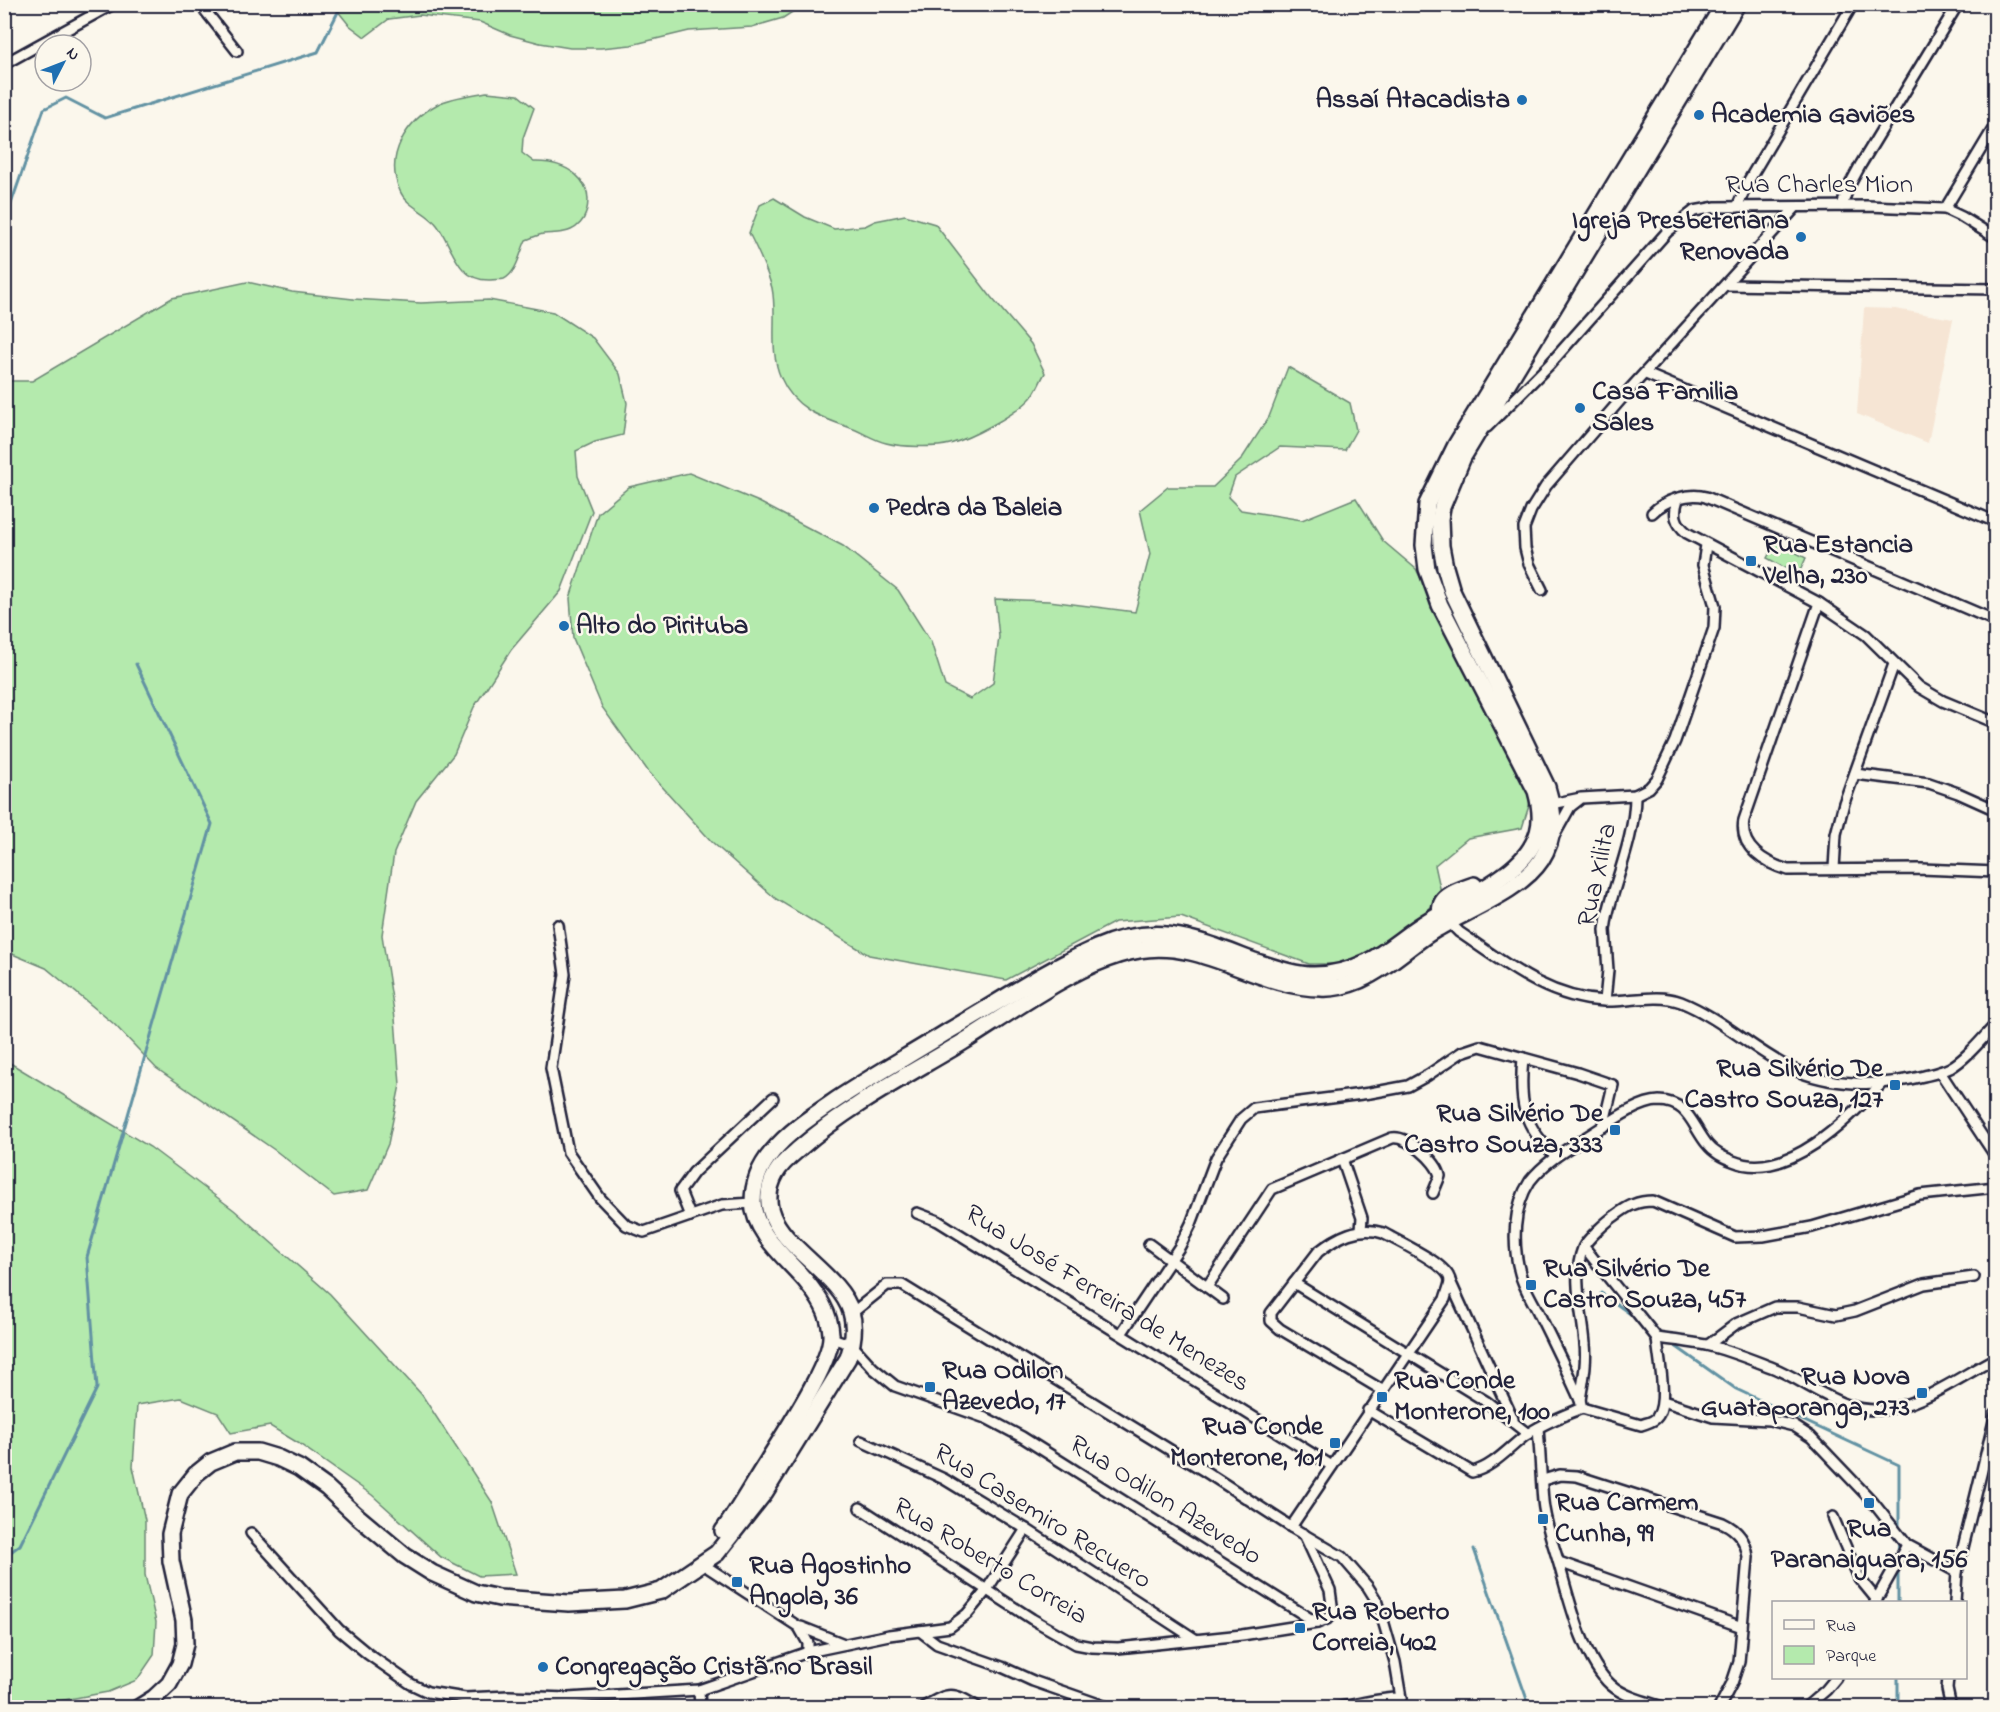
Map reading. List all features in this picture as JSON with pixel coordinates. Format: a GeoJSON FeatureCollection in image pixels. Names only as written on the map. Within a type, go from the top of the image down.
{"type":"FeatureCollection","features":[{"type":"Feature","properties":{"kind":"main road"},"geometry":{"type":"LineString","coordinates":[[852,1313],[840,1314],[833,1310],[804,1279],[765,1233],[757,1218],[753,1203],[755,1180],[761,1167],[774,1149],[807,1120],[897,1062],[1039,978],[1119,939],[1149,934],[1177,935],[1290,972],[1311,975],[1333,974],[1351,969],[1445,918],[1520,881],[1540,862],[1549,846],[1554,830],[1546,805],[1440,604],[1427,569],[1424,522],[1427,504],[1456,444],[1724,4]]}},
{"type":"Feature","properties":{"kind":"main road"},"geometry":{"type":"LineString","coordinates":[[1445,918],[1440,908],[1448,896],[1519,861],[1534,844],[1546,805],[1547,788],[1452,591],[1441,546],[1442,507],[1457,467],[1473,439],[1499,407],[1737,4]]}},
{"type":"Feature","properties":{"kind":"main road"},"geometry":{"type":"LineString","coordinates":[[138,1707],[154,1698],[169,1684],[180,1664],[184,1644],[184,1620],[171,1561],[170,1534],[180,1494],[196,1474],[211,1462],[235,1452],[258,1452],[299,1468],[327,1488],[405,1556],[432,1573],[476,1593],[499,1598],[569,1603],[625,1600],[661,1592],[690,1574],[701,1563],[717,1553],[765,1492],[843,1369],[852,1345],[854,1327],[848,1304],[832,1283],[783,1235],[771,1211],[769,1199],[774,1175],[781,1165],[819,1131],[1073,975],[1095,963],[1125,952],[1152,948],[1178,949],[1294,987],[1324,989],[1362,979],[1445,918]]}},
{"type":"Feature","properties":{"kind":"main road"},"geometry":{"type":"LineString","coordinates":[[701,1563],[735,1515],[795,1417],[827,1354],[832,1338],[829,1316],[804,1279]]}},
{"type":"Feature","properties":{"kind":"street"},"geometry":{"type":"LineString","coordinates":[[4,64],[113,4]]}},
{"type":"Feature","properties":{"kind":"street"},"geometry":{"type":"LineString","coordinates":[[200,4],[237,51]]}},
{"type":"Feature","properties":{"kind":"street"},"geometry":{"type":"LineString","coordinates":[[1737,207],[1749,180],[1853,4]]}},
{"type":"Feature","properties":{"kind":"street"},"geometry":{"type":"LineString","coordinates":[[1842,206],[1848,188],[1861,164],[1958,4]]}},
{"type":"Feature","properties":{"kind":"street"},"geometry":{"type":"LineString","coordinates":[[1945,209],[1995,124]]}},
{"type":"Feature","properties":{"kind":"street","name":"Rua Charles Mion"},"geometry":{"type":"LineString","coordinates":[[1499,407],[1549,365],[1643,257],[1675,224],[1704,208],[1842,206],[1945,209],[1995,238]]}},
{"type":"Feature","properties":{"kind":"street"},"geometry":{"type":"LineString","coordinates":[[1542,590],[1529,564],[1524,528],[1531,510],[1546,486],[1795,207]]}},
{"type":"Feature","properties":{"kind":"street"},"geometry":{"type":"LineString","coordinates":[[1726,285],[1995,289]]}},
{"type":"Feature","properties":{"kind":"street"},"geometry":{"type":"LineString","coordinates":[[1646,374],[1995,522]]}},
{"type":"Feature","properties":{"kind":"street"},"geometry":{"type":"LineString","coordinates":[[1652,513],[1665,503],[1678,499],[1694,495],[1706,497],[1995,621]]}},
{"type":"Feature","properties":{"kind":"street"},"geometry":{"type":"LineString","coordinates":[[1678,499],[1675,508],[1677,521],[1687,534],[1819,603],[1866,635],[1913,682],[1931,695],[1995,723]]}},
{"type":"Feature","properties":{"kind":"street"},"geometry":{"type":"LineString","coordinates":[[1546,805],[1581,798],[1637,795],[1649,788],[1657,779],[1682,723],[1714,628],[1714,606],[1703,565],[1706,545]]}},
{"type":"Feature","properties":{"kind":"street"},"geometry":{"type":"LineString","coordinates":[[1819,603],[1744,820],[1744,835],[1748,845],[1774,866],[1788,870],[1921,869],[1995,872]]}},
{"type":"Feature","properties":{"kind":"street"},"geometry":{"type":"LineString","coordinates":[[1834,869],[1836,834],[1844,803],[1894,664]]}},
{"type":"Feature","properties":{"kind":"street"},"geometry":{"type":"LineString","coordinates":[[1855,774],[1929,783],[1995,810]]}},
{"type":"Feature","properties":{"kind":"street","name":"Rua Xilita"},"geometry":{"type":"LineString","coordinates":[[1605,1001],[1608,969],[1606,918],[1630,835],[1637,795]]}},
{"type":"Feature","properties":{"kind":"street"},"geometry":{"type":"LineString","coordinates":[[1549,846],[1562,818],[1581,798]]}},
{"type":"Feature","properties":{"kind":"street"},"geometry":{"type":"LineString","coordinates":[[1445,918],[1468,938],[1548,989],[1566,996],[1605,1001],[1658,999],[1679,1002],[1705,1014],[1746,1043],[1792,1069],[1836,1081],[1881,1084],[1940,1072],[1959,1062],[1995,1024]]}},
{"type":"Feature","properties":{"kind":"street"},"geometry":{"type":"LineString","coordinates":[[558,925],[565,974],[552,1068],[568,1152],[600,1198],[626,1224],[644,1232],[722,1205],[753,1203]]}},
{"type":"Feature","properties":{"kind":"street"},"geometry":{"type":"LineString","coordinates":[[1121,1334],[1172,1261],[1191,1224],[1216,1158],[1248,1111],[1270,1105],[1408,1086],[1462,1052],[1480,1046],[1613,1085],[1603,1127]]}},
{"type":"Feature","properties":{"kind":"street"},"geometry":{"type":"LineString","coordinates":[[1523,1058],[1522,1085],[1528,1121],[1537,1137],[1556,1156]]}},
{"type":"Feature","properties":{"kind":"street"},"geometry":{"type":"LineString","coordinates":[[1940,1072],[1995,1157]]}},
{"type":"Feature","properties":{"kind":"street"},"geometry":{"type":"LineString","coordinates":[[1584,1247],[1657,1338],[1663,1401],[1658,1417],[1649,1423],[1641,1425],[1581,1404],[1520,1276],[1515,1251],[1517,1214],[1529,1183],[1556,1156],[1638,1107],[1656,1101],[1675,1103],[1683,1109],[1707,1144],[1717,1154],[1739,1163],[1755,1166],[1782,1162],[1827,1135],[1847,1119],[1881,1084]]}},
{"type":"Feature","properties":{"kind":"street"},"geometry":{"type":"LineString","coordinates":[[690,1216],[680,1191],[694,1172],[773,1098]]}},
{"type":"Feature","properties":{"kind":"street"},"geometry":{"type":"LineString","coordinates":[[1207,1287],[1272,1189],[1392,1138],[1401,1138],[1422,1152],[1439,1170],[1439,1179],[1433,1193]]}},
{"type":"Feature","properties":{"kind":"street"},"geometry":{"type":"LineString","coordinates":[[1342,1159],[1362,1218],[1361,1229]]}},
{"type":"Feature","properties":{"kind":"street"},"geometry":{"type":"LineString","coordinates":[[1581,1404],[1586,1361],[1578,1274],[1584,1247],[1609,1220],[1630,1205],[1653,1201],[1735,1237],[1763,1236],[1784,1234],[1812,1227],[1920,1195],[1995,1187]]}},
{"type":"Feature","properties":{"kind":"street","name":"Rua José Ferreira de Menezes"},"geometry":{"type":"LineString","coordinates":[[917,1213],[938,1221],[1332,1466]]}},
{"type":"Feature","properties":{"kind":"street"},"geometry":{"type":"LineString","coordinates":[[1382,1390],[1273,1324],[1271,1313],[1318,1252],[1327,1245],[1361,1229],[1383,1233],[1440,1265],[1448,1273],[1514,1421]]}},
{"type":"Feature","properties":{"kind":"street"},"geometry":{"type":"LineString","coordinates":[[1149,1244],[1223,1299]]}},
{"type":"Feature","properties":{"kind":"street"},"geometry":{"type":"LineString","coordinates":[[1708,1345],[1736,1324],[1775,1307],[1798,1307],[1836,1315],[1855,1311],[1924,1284],[1974,1278]]}},
{"type":"Feature","properties":{"kind":"street"},"geometry":{"type":"LineString","coordinates":[[1291,1527],[1445,1299],[1450,1281]]}},
{"type":"Feature","properties":{"kind":"street"},"geometry":{"type":"LineString","coordinates":[[852,1313],[887,1285],[902,1284],[1342,1557],[1355,1569],[1368,1587],[1381,1613],[1395,1662],[1400,1703],[1387,1698],[1356,1706],[1334,1707]]}},
{"type":"Feature","properties":{"kind":"street"},"geometry":{"type":"LineString","coordinates":[[1294,1284],[1487,1402],[1528,1434]]}},
{"type":"Feature","properties":{"kind":"street","name":"Rua Odilon Azevedo"},"geometry":{"type":"LineString","coordinates":[[832,1338],[852,1345],[873,1368],[895,1386],[988,1419],[1022,1437],[1317,1623]]}},
{"type":"Feature","properties":{"kind":"street"},"geometry":{"type":"LineString","coordinates":[[1657,1338],[1708,1345],[1773,1368],[1855,1409],[1894,1408],[1924,1396],[1995,1358]]}},
{"type":"Feature","properties":{"kind":"street"},"geometry":{"type":"LineString","coordinates":[[1663,1401],[1694,1413],[1713,1417],[1768,1420],[1794,1426],[1811,1437],[1872,1501],[1907,1545],[1957,1572]]}},
{"type":"Feature","properties":{"kind":"street"},"geometry":{"type":"LineString","coordinates":[[1368,1410],[1472,1472],[1479,1471],[1528,1434],[1581,1404]]}},
{"type":"Feature","properties":{"kind":"street"},"geometry":{"type":"LineString","coordinates":[[1955,1601],[1957,1572],[1995,1413]]}},
{"type":"Feature","properties":{"kind":"street"},"geometry":{"type":"LineString","coordinates":[[1538,1428],[1547,1525],[1574,1617],[1604,1678],[1617,1689],[1633,1697],[1666,1707]]}},
{"type":"Feature","properties":{"kind":"street","name":"Rua Casemiro Recuero"},"geometry":{"type":"LineString","coordinates":[[861,1441],[944,1479],[1026,1529],[1195,1639]]}},
{"type":"Feature","properties":{"kind":"street"},"geometry":{"type":"LineString","coordinates":[[1543,1480],[1560,1475],[1577,1476],[1723,1523],[1734,1529],[1743,1540],[1748,1557],[1741,1650],[1735,1674],[1719,1707]]}},
{"type":"Feature","properties":{"kind":"street","name":"Rua Roberto Correia"},"geometry":{"type":"LineString","coordinates":[[860,1508],[986,1591],[1076,1644],[1118,1648],[1242,1635],[1317,1623]]}},
{"type":"Feature","properties":{"kind":"street"},"geometry":{"type":"LineString","coordinates":[[1833,1517],[1859,1578],[1876,1601],[1907,1545]]}},
{"type":"Feature","properties":{"kind":"street"},"geometry":{"type":"LineString","coordinates":[[251,1533],[339,1630],[368,1654],[411,1684],[428,1692],[465,1698],[509,1696],[570,1703],[699,1690],[808,1652],[950,1627],[967,1614],[986,1591],[1026,1529]]}},
{"type":"Feature","properties":{"kind":"street"},"geometry":{"type":"LineString","coordinates":[[1304,1534],[1330,1590],[1333,1603],[1333,1612],[1327,1619],[1317,1623]]}},
{"type":"Feature","properties":{"kind":"street"},"geometry":{"type":"LineString","coordinates":[[1559,1562],[1742,1627]]}},
{"type":"Feature","properties":{"kind":"street"},"geometry":{"type":"LineString","coordinates":[[701,1563],[799,1626],[846,1644]]}},
{"type":"Feature","properties":{"kind":"street"},"geometry":{"type":"LineString","coordinates":[[799,1626],[808,1643],[808,1652]]}},
{"type":"Feature","properties":{"kind":"street"},"geometry":{"type":"LineString","coordinates":[[920,1631],[937,1644],[1002,1667],[1033,1681],[1110,1707]]}},
{"type":"Feature","properties":{"kind":"street"},"geometry":{"type":"LineString","coordinates":[[1805,1707],[1826,1690],[1834,1679]]}},
{"type":"Feature","properties":{"kind":"street"},"geometry":{"type":"LineString","coordinates":[[1948,1679],[1947,1689],[1951,1707]]}},
{"type":"Feature","properties":{"kind":"street"},"geometry":{"type":"LineString","coordinates":[[699,1690],[700,1707]]}},
{"type":"Feature","properties":{"kind":"street"},"geometry":{"type":"LineString","coordinates":[[922,1707],[947,1695],[962,1698],[979,1707]]}},
{"type":"Feature","properties":{"kind":"shaded area"},"geometry":{"type":"Polygon","coordinates":[[[1864,308],[1895,309],[1953,319],[1928,443],[1857,414],[1864,308]]]}},
{"type":"Feature","properties":{"kind":"green space"},"geometry":{"type":"Polygon","coordinates":[[[333,5],[803,5],[783,18],[752,27],[689,31],[631,45],[570,48],[510,35],[480,22],[420,15],[389,19],[365,37],[349,25],[333,5]]]}},
{"type":"Feature","properties":{"kind":"green space"},"geometry":{"type":"Polygon","coordinates":[[[487,92],[518,95],[534,108],[523,138],[522,153],[534,162],[557,165],[575,174],[582,182],[588,201],[585,216],[576,227],[565,232],[543,234],[526,240],[512,272],[504,279],[490,280],[479,279],[463,269],[437,225],[403,196],[396,178],[395,165],[401,141],[416,120],[427,111],[449,100],[487,92]]]}},
{"type":"Feature","properties":{"kind":"green space"},"geometry":{"type":"Polygon","coordinates":[[[774,198],[805,217],[834,229],[865,226],[875,221],[905,215],[935,224],[991,297],[1031,344],[1045,373],[1036,391],[1022,406],[1003,419],[980,432],[944,445],[900,445],[881,442],[808,410],[786,388],[777,367],[772,288],[749,233],[760,205],[774,198]]]}},
{"type":"Feature","properties":{"kind":"green space"},"geometry":{"type":"Polygon","coordinates":[[[247,282],[292,292],[353,299],[421,303],[489,300],[553,312],[593,338],[620,374],[627,403],[623,435],[595,442],[576,451],[578,476],[592,511],[561,591],[511,650],[474,707],[454,754],[416,801],[394,853],[382,935],[395,1018],[400,1085],[388,1144],[368,1190],[334,1196],[276,1151],[156,1068],[114,1024],[46,968],[5,951],[5,381],[32,381],[172,298],[247,282]]]}},
{"type":"Feature","properties":{"kind":"green space"},"geometry":{"type":"Polygon","coordinates":[[[1288,367],[1350,403],[1356,430],[1345,450],[1280,447],[1235,477],[1228,497],[1241,510],[1302,520],[1356,498],[1383,541],[1416,569],[1532,796],[1522,828],[1468,838],[1435,865],[1442,897],[1394,940],[1368,954],[1341,964],[1309,964],[1181,917],[1115,922],[1006,980],[869,955],[776,899],[712,842],[648,771],[602,707],[573,638],[570,598],[598,513],[629,487],[689,473],[759,502],[843,546],[898,590],[931,642],[945,686],[970,699],[993,683],[999,637],[995,599],[1049,601],[1135,612],[1150,554],[1140,510],[1168,487],[1213,487],[1241,460],[1269,417],[1288,367]]]}},
{"type":"Feature","properties":{"kind":"green space"},"geometry":{"type":"Polygon","coordinates":[[[1776,542],[1806,558],[1798,575],[1767,558],[1776,542]]]}},
{"type":"Feature","properties":{"kind":"green space"},"geometry":{"type":"Polygon","coordinates":[[[5,1060],[150,1147],[234,1210],[330,1294],[422,1395],[492,1502],[516,1574],[479,1576],[441,1557],[372,1495],[270,1426],[231,1433],[218,1413],[181,1398],[137,1405],[133,1467],[145,1520],[145,1575],[156,1622],[154,1655],[137,1680],[108,1692],[26,1707],[5,1707],[5,1060]]]}},
{"type":"Feature","properties":{"kind":"waterway"},"geometry":{"type":"LineString","coordinates":[[4,224],[44,109],[66,98],[105,118],[318,52],[342,4]]}},
{"type":"Feature","properties":{"kind":"waterway"},"geometry":{"type":"LineString","coordinates":[[4,1557],[20,1545],[97,1388],[87,1257],[212,824],[136,664]]}},
{"type":"Feature","properties":{"kind":"waterway"},"geometry":{"type":"LineString","coordinates":[[1601,1293],[1636,1318]]}},
{"type":"Feature","properties":{"kind":"waterway"},"geometry":{"type":"LineString","coordinates":[[1671,1343],[1736,1389],[1899,1465],[1899,1529]]}},
{"type":"Feature","properties":{"kind":"waterway"},"geometry":{"type":"LineString","coordinates":[[1898,1553],[1899,1539]]}},
{"type":"Feature","properties":{"kind":"waterway"},"geometry":{"type":"LineString","coordinates":[[1474,1549],[1530,1708]]}},
{"type":"Feature","properties":{"kind":"waterway"},"geometry":{"type":"LineString","coordinates":[[1898,1566],[1898,1601]]}},
{"type":"Feature","properties":{"kind":"waterway"},"geometry":{"type":"LineString","coordinates":[[1898,1679],[1898,1708]]}},
{"type":"Feature","properties":{"kind":"place","name":"Assaí Atacadista"},"geometry":{"type":"Point","coordinates":[1522,100]}},
{"type":"Feature","properties":{"kind":"place","name":"Academia Gaviões"},"geometry":{"type":"Point","coordinates":[1699,115]}},
{"type":"Feature","properties":{"kind":"place","name":"Igreja Presbeteriana Renovada"},"geometry":{"type":"Point","coordinates":[1801,237]}},
{"type":"Feature","properties":{"kind":"place","name":"Casa Familia Sales"},"geometry":{"type":"Point","coordinates":[1580,408]}},
{"type":"Feature","properties":{"kind":"place","name":"Pedra da Baleia"},"geometry":{"type":"Point","coordinates":[874,508]}},
{"type":"Feature","properties":{"kind":"place","name":"Rua Estancia Velha, 230"},"geometry":{"type":"Point","coordinates":[1751,561]}},
{"type":"Feature","properties":{"kind":"place","name":"Alto do Pirituba"},"geometry":{"type":"Point","coordinates":[564,626]}},
{"type":"Feature","properties":{"kind":"place","name":"Rua Silvério De Castro Souza, 127"},"geometry":{"type":"Point","coordinates":[1895,1085]}},
{"type":"Feature","properties":{"kind":"place","name":"Rua Silvério De Castro Souza, 333"},"geometry":{"type":"Point","coordinates":[1615,1130]}},
{"type":"Feature","properties":{"kind":"place","name":"Rua Silvério De Castro Souza, 457"},"geometry":{"type":"Point","coordinates":[1531,1285]}},
{"type":"Feature","properties":{"kind":"place","name":"Rua Odilon Azevedo, 17"},"geometry":{"type":"Point","coordinates":[930,1387]}},
{"type":"Feature","properties":{"kind":"place","name":"Rua Nova Guataporanga, 273"},"geometry":{"type":"Point","coordinates":[1922,1393]}},
{"type":"Feature","properties":{"kind":"place","name":"Rua Conde Monterone, 100"},"geometry":{"type":"Point","coordinates":[1382,1397]}},
{"type":"Feature","properties":{"kind":"place","name":"Rua Conde Monterone, 101"},"geometry":{"type":"Point","coordinates":[1335,1443]}},
{"type":"Feature","properties":{"kind":"place","name":"Rua Paranaiguara, 156"},"geometry":{"type":"Point","coordinates":[1869,1503]}},
{"type":"Feature","properties":{"kind":"place","name":"Rua Carmem Cunha, 99"},"geometry":{"type":"Point","coordinates":[1543,1519]}},
{"type":"Feature","properties":{"kind":"place","name":"Rua Agostinho Angola, 36"},"geometry":{"type":"Point","coordinates":[737,1582]}},
{"type":"Feature","properties":{"kind":"place","name":"Rua Roberto Correia, 402"},"geometry":{"type":"Point","coordinates":[1300,1628]}},
{"type":"Feature","properties":{"kind":"place","name":"Congregação Cristã no Brasil"},"geometry":{"type":"Point","coordinates":[543,1667]}}]}
